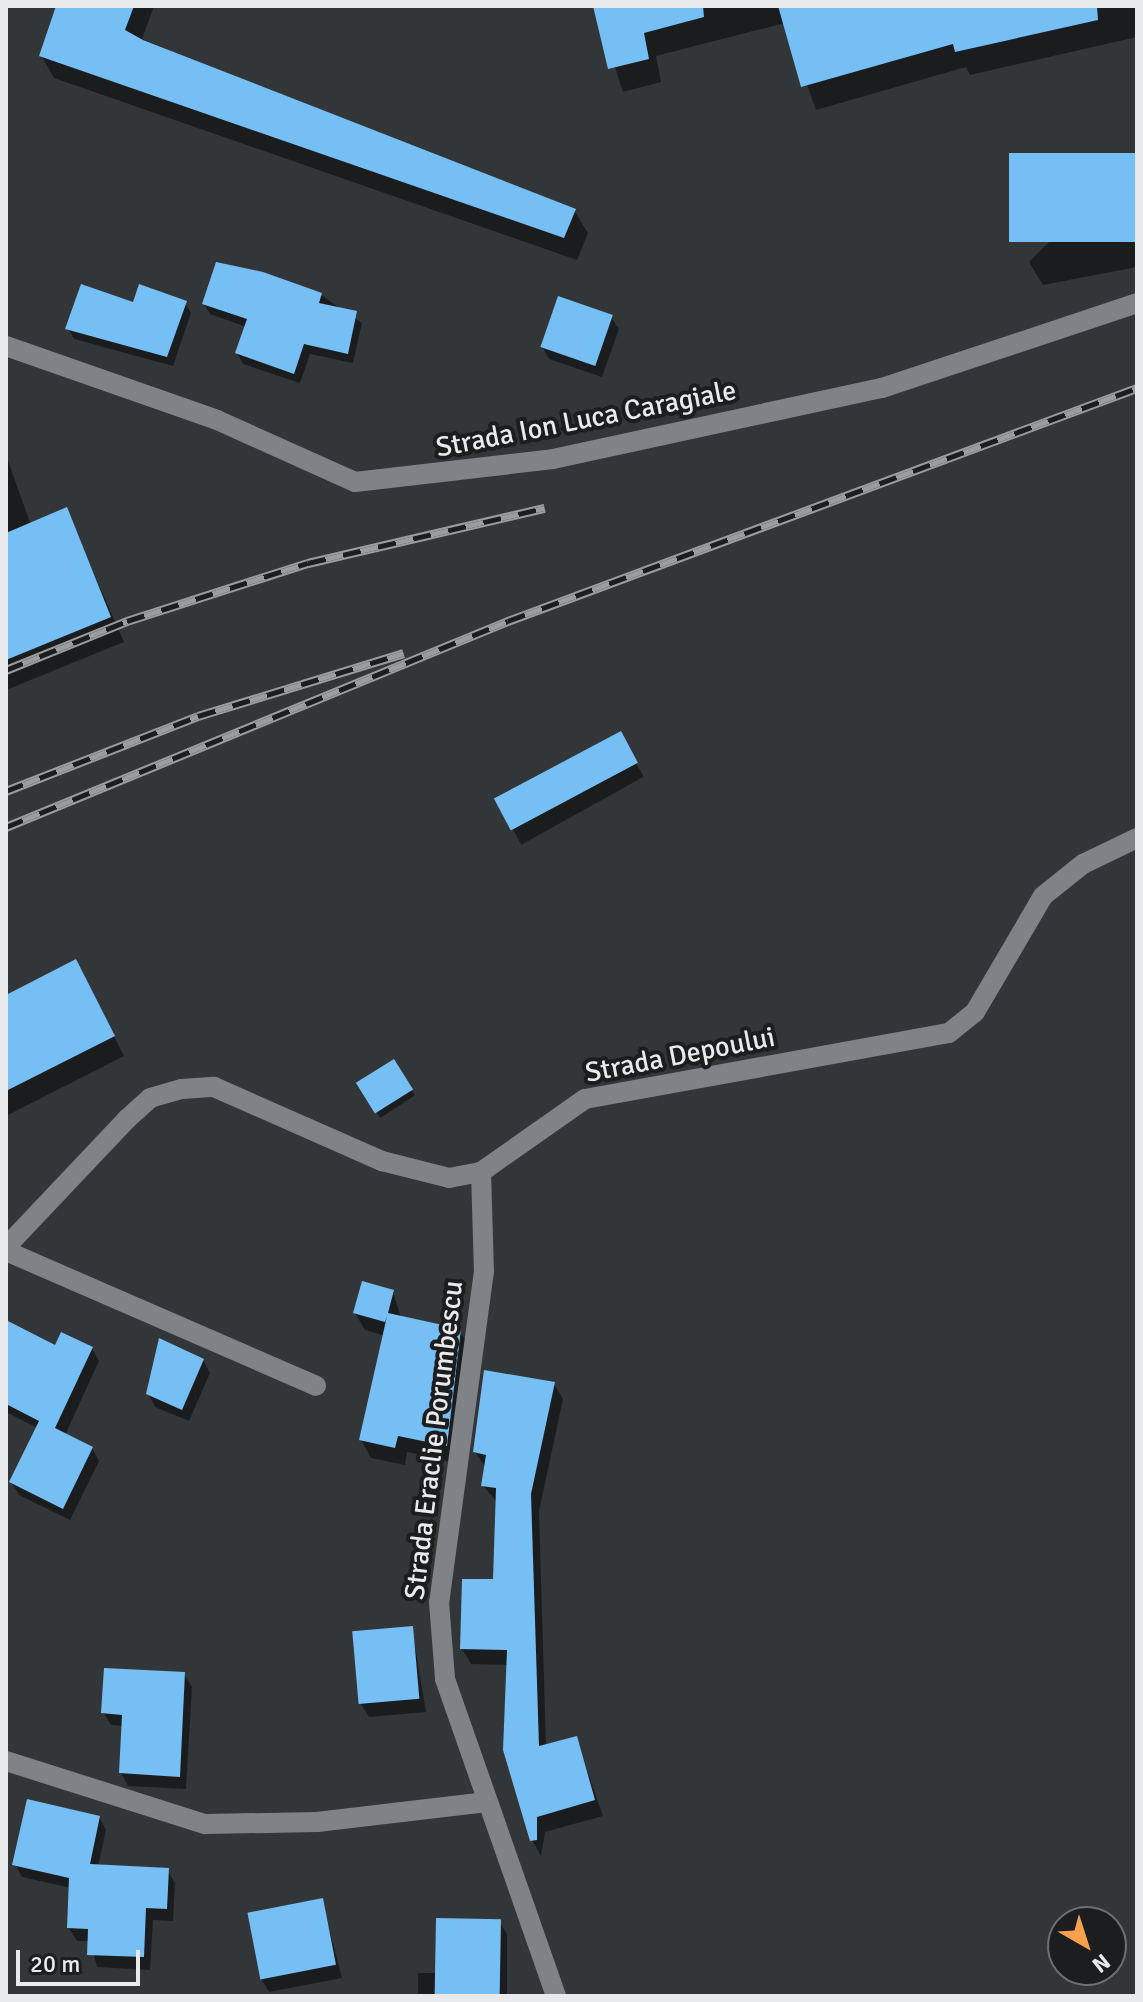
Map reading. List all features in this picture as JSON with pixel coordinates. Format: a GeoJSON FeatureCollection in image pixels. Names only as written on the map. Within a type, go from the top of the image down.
{"type":"FeatureCollection","features":[{"type":"Feature","properties":{"kind":"street","name":"Strada Ion Luca Caragiale"},"geometry":{"type":"LineString","coordinates":[[6,346],[217,420],[355,482],[553,459],[882,388],[1137,303]]}},
{"type":"Feature","properties":{"kind":"street","name":"Strada Depoului"},"geometry":{"type":"LineString","coordinates":[[6,1249],[150,1098],[182,1089],[214,1087],[382,1161],[449,1178],[481,1172],[585,1099],[949,1033],[975,1012],[1043,896],[1083,864],[1137,838]]}},
{"type":"Feature","properties":{"kind":"street","name":"Strada Eraclie Porumbescu"},"geometry":{"type":"LineString","coordinates":[[481,1172],[484,1271],[439,1602],[448,1694],[556,1996]]}},
{"type":"Feature","properties":{"kind":"street"},"geometry":{"type":"LineString","coordinates":[[6,1249],[316,1386]]}},
{"type":"Feature","properties":{"kind":"street"},"geometry":{"type":"LineString","coordinates":[[6,1761],[205,1824],[317,1822],[487,1802]]}},
{"type":"Feature","properties":{"kind":"building"},"geometry":{"type":"Polygon","coordinates":[[[56,6],[134,6],[125,30],[143,40],[576,209],[564,238],[39,56],[56,6]]]}},
{"type":"Feature","properties":{"kind":"building"},"geometry":{"type":"Polygon","coordinates":[[[593,6],[703,6],[704,17],[644,33],[649,59],[608,69],[593,6]]]}},
{"type":"Feature","properties":{"kind":"building"},"geometry":{"type":"Polygon","coordinates":[[[778,6],[1097,6],[1098,20],[955,52],[953,44],[801,87],[778,6]]]}},
{"type":"Feature","properties":{"kind":"building"},"geometry":{"type":"Polygon","coordinates":[[[1009,153],[1137,153],[1137,242],[1009,242],[1009,153]]]}},
{"type":"Feature","properties":{"kind":"building"},"geometry":{"type":"Polygon","coordinates":[[[216,262],[263,272],[322,293],[319,303],[357,311],[348,354],[304,344],[294,374],[235,353],[247,319],[202,304],[216,262]]]}},
{"type":"Feature","properties":{"kind":"building"},"geometry":{"type":"Polygon","coordinates":[[[81,284],[133,302],[139,284],[187,301],[167,357],[65,329],[81,284]]]}},
{"type":"Feature","properties":{"kind":"building"},"geometry":{"type":"Polygon","coordinates":[[[558,296],[613,315],[595,366],[540,347],[558,296]]]}},
{"type":"Feature","properties":{"kind":"building"},"geometry":{"type":"Polygon","coordinates":[[[67,507],[111,617],[6,660],[6,533],[67,507]]]}},
{"type":"Feature","properties":{"kind":"building"},"geometry":{"type":"Polygon","coordinates":[[[621,731],[638,763],[511,830],[494,799],[621,731]]]}},
{"type":"Feature","properties":{"kind":"building"},"geometry":{"type":"Polygon","coordinates":[[[76,959],[115,1036],[6,1091],[6,995],[76,959]]]}},
{"type":"Feature","properties":{"kind":"building"},"geometry":{"type":"Polygon","coordinates":[[[394,1059],[413,1090],[375,1113],[356,1083],[394,1059]]]}},
{"type":"Feature","properties":{"kind":"building"},"geometry":{"type":"Polygon","coordinates":[[[362,1281],[394,1290],[388,1313],[461,1329],[447,1446],[398,1436],[395,1448],[359,1440],[387,1316],[385,1322],[353,1313],[362,1281]]]}},
{"type":"Feature","properties":{"kind":"building"},"geometry":{"type":"Polygon","coordinates":[[[6,1320],[55,1345],[61,1332],[93,1347],[55,1428],[93,1447],[63,1509],[9,1482],[39,1421],[6,1404],[6,1320]]]}},
{"type":"Feature","properties":{"kind":"building"},"geometry":{"type":"Polygon","coordinates":[[[159,1338],[204,1359],[182,1410],[146,1394],[159,1338]]]}},
{"type":"Feature","properties":{"kind":"building"},"geometry":{"type":"Polygon","coordinates":[[[484,1370],[555,1382],[531,1494],[539,1746],[577,1736],[595,1800],[537,1817],[537,1840],[530,1841],[503,1750],[507,1650],[460,1649],[462,1579],[493,1579],[496,1488],[481,1486],[486,1455],[473,1452],[484,1370]]]}},
{"type":"Feature","properties":{"kind":"building"},"geometry":{"type":"Polygon","coordinates":[[[413,1626],[419,1699],[359,1704],[352,1631],[413,1626]]]}},
{"type":"Feature","properties":{"kind":"building"},"geometry":{"type":"Polygon","coordinates":[[[104,1668],[185,1672],[180,1777],[119,1773],[122,1715],[101,1713],[104,1668]]]}},
{"type":"Feature","properties":{"kind":"building"},"geometry":{"type":"Polygon","coordinates":[[[27,1799],[100,1816],[90,1864],[169,1868],[167,1909],[146,1908],[144,1957],[87,1955],[88,1929],[67,1928],[69,1878],[12,1865],[27,1799]]]}},
{"type":"Feature","properties":{"kind":"building"},"geometry":{"type":"Polygon","coordinates":[[[323,1898],[336,1965],[260,1979],[247,1913],[323,1898]]]}},
{"type":"Feature","properties":{"kind":"building"},"geometry":{"type":"Polygon","coordinates":[[[436,1918],[501,1919],[500,1996],[435,1996],[436,1918]]]}},
{"type":"Feature","properties":{"kind":"railway"},"geometry":{"type":"LineString","coordinates":[[6,827],[508,621],[1137,388]]}},
{"type":"Feature","properties":{"kind":"railway"},"geometry":{"type":"LineString","coordinates":[[6,670],[127,621],[308,563],[545,508]]}},
{"type":"Feature","properties":{"kind":"railway"},"geometry":{"type":"LineString","coordinates":[[6,791],[198,716],[404,653]]}}]}
